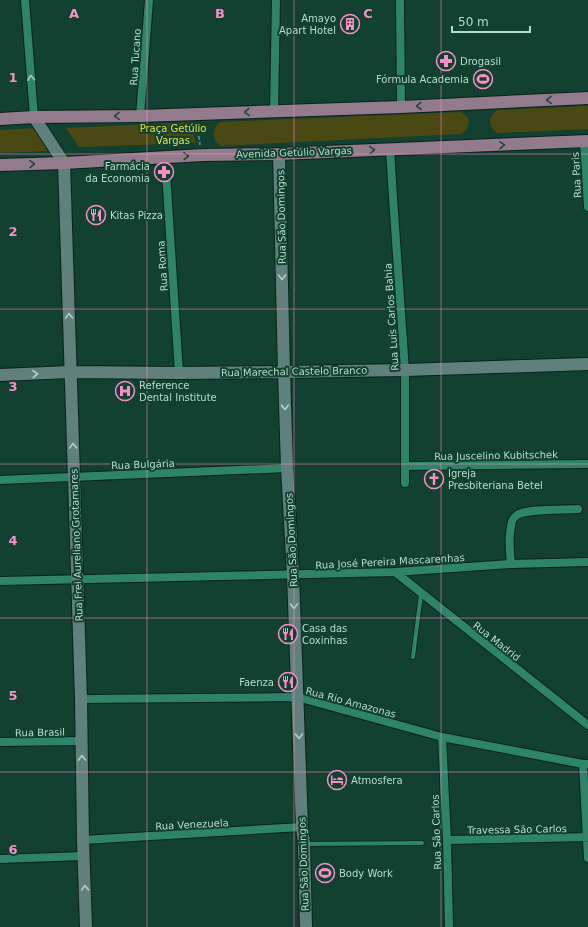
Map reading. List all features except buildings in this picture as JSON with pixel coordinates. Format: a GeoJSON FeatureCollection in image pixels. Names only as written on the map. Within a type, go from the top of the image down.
{"type":"FeatureCollection","features":[{"type":"Feature","properties":{"kind":"main road"},"geometry":{"type":"LineString","coordinates":[[0,119],[34,117],[140,116],[588,98]]}},
{"type":"Feature","properties":{"kind":"main road","name":"Avenida Getúlio Vargas"},"geometry":{"type":"LineString","coordinates":[[0,166],[204,155],[279,154],[586,141]]}},
{"type":"Feature","properties":{"kind":"street"},"geometry":{"type":"LineString","coordinates":[[25,0],[34,117],[64,163]]}},
{"type":"Feature","properties":{"kind":"street","name":"Rua Tucano"},"geometry":{"type":"LineString","coordinates":[[140,116],[149,0]]}},
{"type":"Feature","properties":{"kind":"street"},"geometry":{"type":"LineString","coordinates":[[274,111],[276,0]]}},
{"type":"Feature","properties":{"kind":"street"},"geometry":{"type":"LineString","coordinates":[[400,0],[401,106]]}},
{"type":"Feature","properties":{"kind":"street","name":"Rua Paris"},"geometry":{"type":"LineString","coordinates":[[586,141],[588,207]]}},
{"type":"Feature","properties":{"kind":"street","name":"Rua Luís Carlos Bahia"},"geometry":{"type":"LineString","coordinates":[[390,149],[405,370],[405,484]]}},
{"type":"Feature","properties":{"kind":"street","name":"Rua São Domingos"},"geometry":{"type":"LineString","coordinates":[[279,154],[287,468],[293,575],[306,927]]}},
{"type":"Feature","properties":{"kind":"street","name":"Rua Roma"},"geometry":{"type":"LineString","coordinates":[[165,157],[179,373]]}},
{"type":"Feature","properties":{"kind":"street","name":"Rua Frei Aureliano Grotamares"},"geometry":{"type":"LineString","coordinates":[[64,163],[81,699],[83,856],[86,927]]}},
{"type":"Feature","properties":{"kind":"street","name":"Rua Marechal Castelo Branco"},"geometry":{"type":"LineString","coordinates":[[0,375],[70,372],[179,373],[405,370],[588,364]]}},
{"type":"Feature","properties":{"kind":"street","name":"Rua Juscelino Kubitschek"},"geometry":{"type":"LineString","coordinates":[[405,466],[588,464]]}},
{"type":"Feature","properties":{"kind":"street","name":"Rua Bulgária"},"geometry":{"type":"LineString","coordinates":[[0,480],[287,468]]}},
{"type":"Feature","properties":{"kind":"street"},"geometry":{"type":"LineString","coordinates":[[510,564],[510,532],[513,520],[517,515],[528,511],[578,509]]}},
{"type":"Feature","properties":{"kind":"street","name":"Rua José Pereira Mascarenhas"},"geometry":{"type":"LineString","coordinates":[[0,581],[395,572],[510,564],[588,562]]}},
{"type":"Feature","properties":{"kind":"street","name":"Rua Madrid"},"geometry":{"type":"LineString","coordinates":[[395,572],[588,725]]}},
{"type":"Feature","properties":{"kind":"street","name":"Rua Rio Amazonas"},"geometry":{"type":"LineString","coordinates":[[81,699],[297,698],[442,737],[585,764]]}},
{"type":"Feature","properties":{"kind":"street","name":"Rua São Carlos"},"geometry":{"type":"LineString","coordinates":[[442,737],[447,840],[449,927]]}},
{"type":"Feature","properties":{"kind":"street","name":"Rua Brasil"},"geometry":{"type":"LineString","coordinates":[[0,742],[81,741]]}},
{"type":"Feature","properties":{"kind":"street"},"geometry":{"type":"LineString","coordinates":[[585,764],[588,858]]}},
{"type":"Feature","properties":{"kind":"street","name":"Rua Venezuela"},"geometry":{"type":"LineString","coordinates":[[83,840],[302,827]]}},
{"type":"Feature","properties":{"kind":"street","name":"Travessa São Carlos"},"geometry":{"type":"LineString","coordinates":[[447,840],[588,837]]}},
{"type":"Feature","properties":{"kind":"street"},"geometry":{"type":"LineString","coordinates":[[0,859],[83,856]]}},
{"type":"Feature","properties":{"kind":"lane"},"geometry":{"type":"LineString","coordinates":[[413,657],[421,594]]}},
{"type":"Feature","properties":{"kind":"lane"},"geometry":{"type":"LineString","coordinates":[[304,844],[422,843]]}},
{"type":"Feature","properties":{"kind":"path"},"geometry":{"type":"LineString","coordinates":[[203,113],[199,123],[198,132],[200,145],[204,155]]}},
{"type":"Feature","properties":{"kind":"green space"},"geometry":{"type":"Polygon","coordinates":[[[588,106],[588,129],[497,133],[492,127],[490,121],[495,112],[498,110],[588,106]]]}},
{"type":"Feature","properties":{"kind":"green space","name":"Praça Getúlio Vargas"},"geometry":{"type":"Polygon","coordinates":[[[460,112],[466,116],[469,122],[467,129],[461,134],[221,146],[214,138],[215,128],[220,122],[460,112]]]}},
{"type":"Feature","properties":{"kind":"green space","name":"Praça Getúlio Vargas"},"geometry":{"type":"Polygon","coordinates":[[[194,122],[193,133],[196,143],[79,147],[66,128],[194,122]]]}},
{"type":"Feature","properties":{"kind":"green space"},"geometry":{"type":"Polygon","coordinates":[[[36,128],[50,151],[0,153],[0,130],[36,128]]]}},
{"type":"Feature","properties":{"kind":"place","name":"Amayo Apart Hotel"},"geometry":{"type":"Point","coordinates":[350,24]}},
{"type":"Feature","properties":{"kind":"place","name":"Drogasil"},"geometry":{"type":"Point","coordinates":[446,61]}},
{"type":"Feature","properties":{"kind":"place","name":"Fórmula Academia"},"geometry":{"type":"Point","coordinates":[483,79]}},
{"type":"Feature","properties":{"kind":"place","name":"Farmácia da Economia"},"geometry":{"type":"Point","coordinates":[164,172]}},
{"type":"Feature","properties":{"kind":"place","name":"Kitas Pizza"},"geometry":{"type":"Point","coordinates":[96,215]}},
{"type":"Feature","properties":{"kind":"place","name":"Reference Dental Institute"},"geometry":{"type":"Point","coordinates":[125,391]}},
{"type":"Feature","properties":{"kind":"place","name":"Igreja Presbiteriana Betel"},"geometry":{"type":"Point","coordinates":[434,479]}},
{"type":"Feature","properties":{"kind":"place","name":"Casa das Coxinhas"},"geometry":{"type":"Point","coordinates":[288,634]}},
{"type":"Feature","properties":{"kind":"place","name":"Faenza"},"geometry":{"type":"Point","coordinates":[288,682]}},
{"type":"Feature","properties":{"kind":"place","name":"Atmosfera"},"geometry":{"type":"Point","coordinates":[337,780]}},
{"type":"Feature","properties":{"kind":"place","name":"Body Work"},"geometry":{"type":"Point","coordinates":[325,873]}}]}
